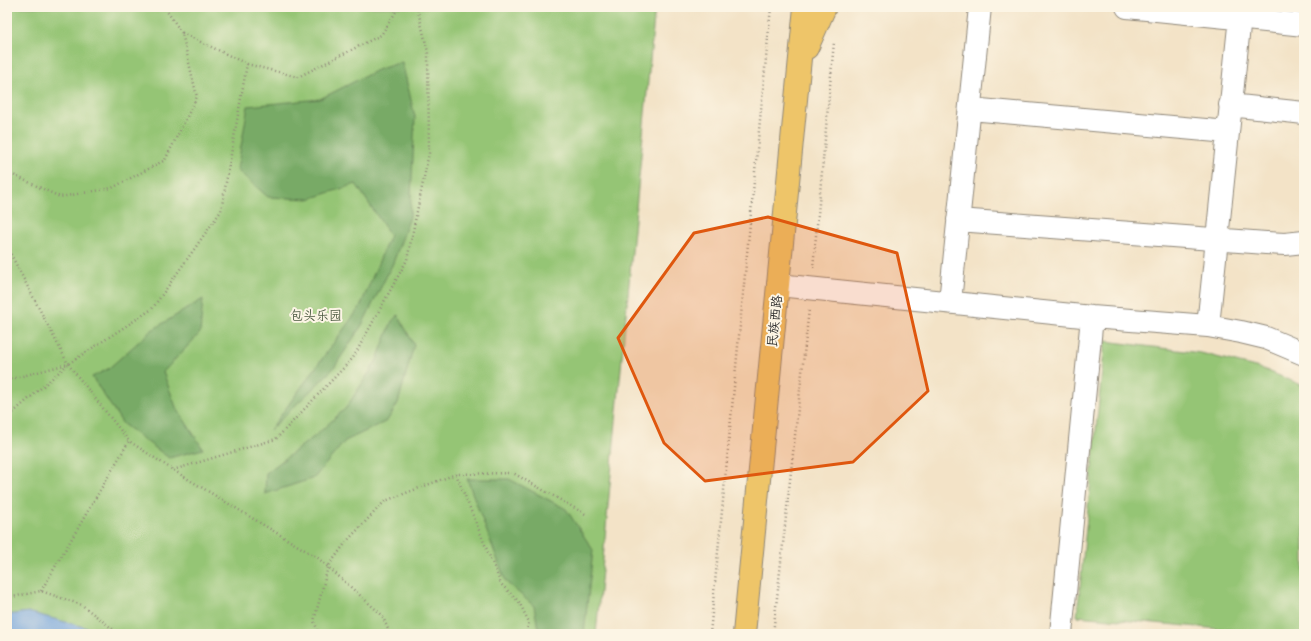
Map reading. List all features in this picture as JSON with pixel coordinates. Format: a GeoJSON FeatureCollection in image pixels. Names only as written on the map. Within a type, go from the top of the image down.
{"type":"FeatureCollection","features":[{"type":"Feature","properties":{"kind":"main road","name":"民族西路"},"geometry":{"type":"LineString","coordinates":[[744,634],[805,7]]}},
{"type":"Feature","properties":{"kind":"main road"},"geometry":{"type":"LineString","coordinates":[[799,66],[826,7]]}},
{"type":"Feature","properties":{"kind":"street"},"geometry":{"type":"LineString","coordinates":[[950,302],[980,7]]}},
{"type":"Feature","properties":{"kind":"street"},"geometry":{"type":"LineString","coordinates":[[1127,7],[1240,13],[1304,25]]}},
{"type":"Feature","properties":{"kind":"street"},"geometry":{"type":"LineString","coordinates":[[1208,326],[1240,13]]}},
{"type":"Feature","properties":{"kind":"street"},"geometry":{"type":"LineString","coordinates":[[1230,105],[1304,113]]}},
{"type":"Feature","properties":{"kind":"street"},"geometry":{"type":"LineString","coordinates":[[970,109],[1228,132]]}},
{"type":"Feature","properties":{"kind":"street"},"geometry":{"type":"LineString","coordinates":[[958,220],[1278,244],[1304,242]]}},
{"type":"Feature","properties":{"kind":"street"},"geometry":{"type":"LineString","coordinates":[[778,285],[1092,317],[1208,326],[1266,338],[1304,354]]}},
{"type":"Feature","properties":{"kind":"street"},"geometry":{"type":"LineString","coordinates":[[1061,634],[1092,317]]}},
{"type":"Feature","properties":{"kind":"path"},"geometry":{"type":"LineString","coordinates":[[7,172],[60,197],[112,188],[165,160],[197,97],[182,33],[164,7]]}},
{"type":"Feature","properties":{"kind":"path"},"geometry":{"type":"LineString","coordinates":[[182,33],[247,64],[298,77],[381,34],[399,7]]}},
{"type":"Feature","properties":{"kind":"path"},"geometry":{"type":"LineString","coordinates":[[173,470],[276,439],[353,358],[407,260],[429,153],[428,52],[416,7]]}},
{"type":"Feature","properties":{"kind":"path"},"geometry":{"type":"LineString","coordinates":[[710,634],[771,7]]}},
{"type":"Feature","properties":{"kind":"path"},"geometry":{"type":"LineString","coordinates":[[773,634],[812,289],[834,38]]}},
{"type":"Feature","properties":{"kind":"path"},"geometry":{"type":"LineString","coordinates":[[7,418],[68,364],[152,310],[221,211],[247,64]]}},
{"type":"Feature","properties":{"kind":"path"},"geometry":{"type":"LineString","coordinates":[[7,247],[68,364],[129,441],[173,470],[318,558],[382,615],[390,634]]}},
{"type":"Feature","properties":{"kind":"path"},"geometry":{"type":"LineString","coordinates":[[7,380],[68,364]]}},
{"type":"Feature","properties":{"kind":"path"},"geometry":{"type":"LineString","coordinates":[[41,591],[129,441]]}},
{"type":"Feature","properties":{"kind":"path"},"geometry":{"type":"LineString","coordinates":[[319,634],[314,621],[328,567],[346,542],[385,501],[456,474],[513,473],[587,515]]}},
{"type":"Feature","properties":{"kind":"path"},"geometry":{"type":"LineString","coordinates":[[456,474],[501,584],[519,602],[529,622],[526,634]]}},
{"type":"Feature","properties":{"kind":"path"},"geometry":{"type":"LineString","coordinates":[[7,598],[41,591],[82,604],[119,634]]}},
{"type":"Feature","properties":{"kind":"highlighted area"},"geometry":{"type":"Polygon","coordinates":[[[768,217],[897,253],[928,391],[853,462],[705,481],[664,443],[618,338],[694,233],[768,217]]]}},
{"type":"Feature","properties":{"kind":"green space","name":"包头乐园"},"geometry":{"type":"Polygon","coordinates":[[[7,7],[655,7],[596,634],[7,634],[7,7]]]}},
{"type":"Feature","properties":{"kind":"green space"},"geometry":{"type":"Polygon","coordinates":[[[402,62],[415,117],[410,217],[393,263],[362,325],[333,369],[270,430],[360,307],[390,235],[356,184],[309,199],[268,197],[237,170],[248,106],[320,99],[377,70],[402,62]]]}},
{"type":"Feature","properties":{"kind":"green space"},"geometry":{"type":"Polygon","coordinates":[[[203,299],[200,333],[163,372],[176,407],[203,449],[169,458],[123,424],[92,377],[108,369],[152,330],[203,299]]]}},
{"type":"Feature","properties":{"kind":"green space"},"geometry":{"type":"Polygon","coordinates":[[[398,315],[414,345],[398,403],[387,421],[345,441],[314,478],[265,494],[266,473],[315,436],[346,408],[376,362],[392,321],[398,315]]]}},
{"type":"Feature","properties":{"kind":"green space"},"geometry":{"type":"Polygon","coordinates":[[[1105,341],[1201,353],[1263,369],[1304,386],[1304,634],[1275,634],[1077,616],[1105,341]]]}},
{"type":"Feature","properties":{"kind":"green space"},"geometry":{"type":"Polygon","coordinates":[[[467,479],[509,479],[566,509],[593,550],[584,634],[539,634],[534,606],[506,582],[467,479]]]}},
{"type":"Feature","properties":{"kind":"water"},"geometry":{"type":"Polygon","coordinates":[[[28,612],[88,628],[93,634],[7,634],[7,615],[28,612]]]}}]}
